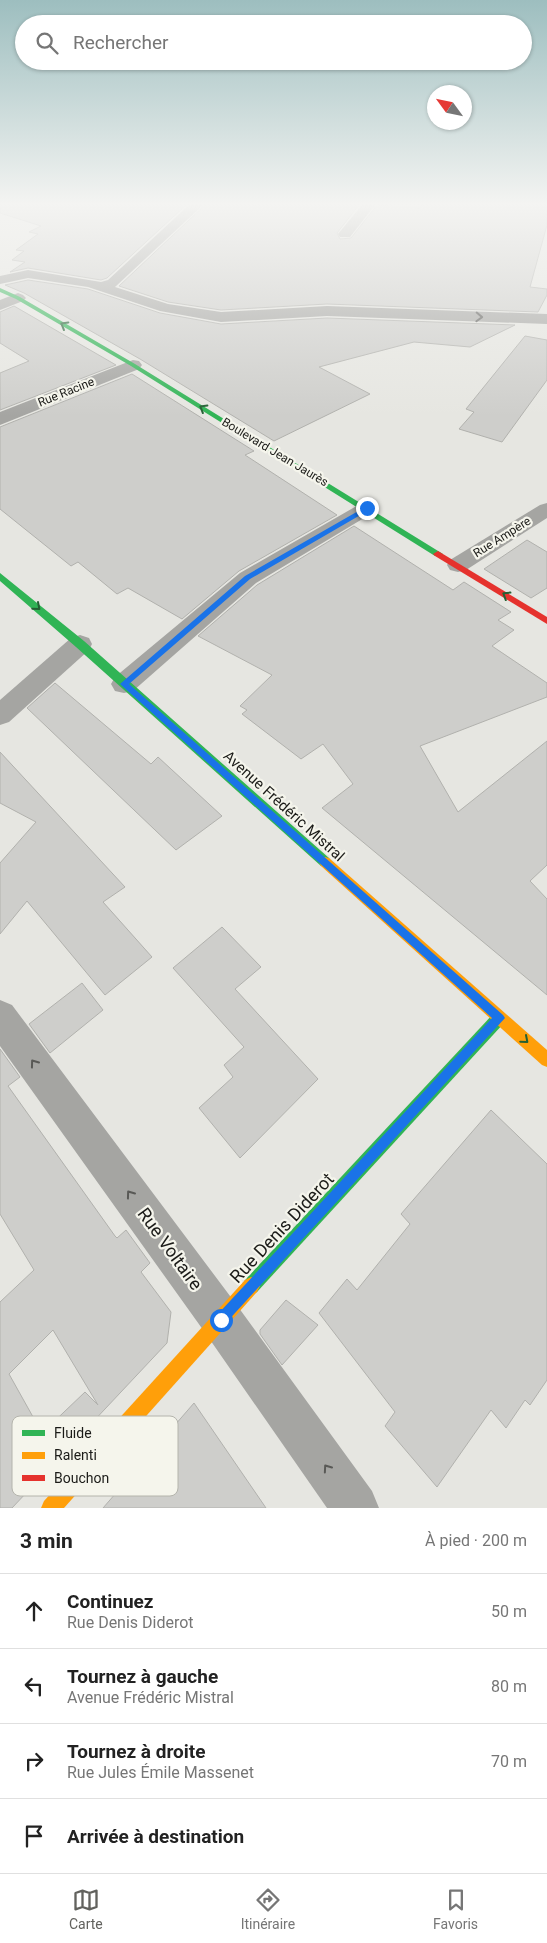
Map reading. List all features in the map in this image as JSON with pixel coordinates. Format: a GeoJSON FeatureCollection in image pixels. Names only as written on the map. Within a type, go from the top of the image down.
{"type":"FeatureCollection","features":[{"type":"Feature","properties":{"kind":"main road","name":"Boulevard Jean Jaurès"},"geometry":{"type":"LineString","coordinates":[[0,290],[18,298],[133,365],[547,620]]}},
{"type":"Feature","properties":{"kind":"main road","name":"Avenue Frédéric Mistral"},"geometry":{"type":"LineString","coordinates":[[0,576],[80,644],[547,1060]]}},
{"type":"Feature","properties":{"kind":"main road","name":"Rue Denis Diderot"},"geometry":{"type":"LineString","coordinates":[[134,1416],[500,1018]]}},
{"type":"Feature","properties":{"kind":"main road","name":"Rue Denis Diderot"},"geometry":{"type":"LineString","coordinates":[[51,1508],[62,1496]]}},
{"type":"Feature","properties":{"kind":"street"},"geometry":{"type":"LineString","coordinates":[[0,280],[22,275]]}},
{"type":"Feature","properties":{"kind":"street"},"geometry":{"type":"LineString","coordinates":[[37,275],[103,286],[120,294],[166,308],[221,317],[269,312],[327,311],[547,319]]}},
{"type":"Feature","properties":{"kind":"street"},"geometry":{"type":"LineString","coordinates":[[103,286],[113,283],[121,275]]}},
{"type":"Feature","properties":{"kind":"street"},"geometry":{"type":"LineString","coordinates":[[0,305],[18,298]]}},
{"type":"Feature","properties":{"kind":"street","name":"Rue Racine"},"geometry":{"type":"LineString","coordinates":[[0,419],[133,365]]}},
{"type":"Feature","properties":{"kind":"street"},"geometry":{"type":"LineString","coordinates":[[124,684],[248,578],[367,508]]}},
{"type":"Feature","properties":{"kind":"street","name":"Rue Ampère"},"geometry":{"type":"LineString","coordinates":[[458,565],[547,509]]}},
{"type":"Feature","properties":{"kind":"street"},"geometry":{"type":"LineString","coordinates":[[0,715],[80,644]]}},
{"type":"Feature","properties":{"kind":"street","name":"Rue Voltaire"},"geometry":{"type":"LineString","coordinates":[[0,1017],[221,1320],[355,1508]]}},
{"type":"Feature","properties":{"kind":"building"},"geometry":{"type":"Polygon","coordinates":[[[73,275],[110,275],[101,280],[73,275]]]}},
{"type":"Feature","properties":{"kind":"building"},"geometry":{"type":"Polygon","coordinates":[[[130,275],[533,275],[530,287],[547,289],[547,295],[538,312],[327,304],[221,310],[168,302],[119,286],[130,275]]]}},
{"type":"Feature","properties":{"kind":"building"},"geometry":{"type":"Polygon","coordinates":[[[28,280],[88,289],[160,313],[221,324],[327,318],[515,325],[470,347],[414,342],[319,367],[370,394],[274,441],[140,359],[24,293],[5,285],[28,280]]]}},
{"type":"Feature","properties":{"kind":"building"},"geometry":{"type":"Polygon","coordinates":[[[14,306],[116,365],[0,410],[0,373],[29,361],[0,343],[0,312],[14,306]]]}},
{"type":"Feature","properties":{"kind":"building"},"geometry":{"type":"Polygon","coordinates":[[[525,336],[547,340],[547,380],[502,442],[459,429],[474,412],[466,409],[525,336]]]}},
{"type":"Feature","properties":{"kind":"building"},"geometry":{"type":"Polygon","coordinates":[[[132,374],[254,451],[245,455],[337,515],[239,571],[182,619],[128,588],[117,594],[78,562],[71,566],[0,509],[0,427],[132,374]]]}},
{"type":"Feature","properties":{"kind":"building"},"geometry":{"type":"Polygon","coordinates":[[[354,526],[453,590],[464,582],[511,612],[498,620],[514,630],[492,646],[547,683],[547,697],[420,746],[458,812],[547,741],[547,865],[530,881],[547,899],[547,995],[322,808],[353,784],[323,744],[301,759],[242,714],[247,710],[240,706],[272,675],[198,636],[257,585],[354,526]]]}},
{"type":"Feature","properties":{"kind":"building"},"geometry":{"type":"Polygon","coordinates":[[[527,540],[547,552],[547,588],[531,598],[484,569],[527,540]]]}},
{"type":"Feature","properties":{"kind":"building"},"geometry":{"type":"Polygon","coordinates":[[[55,683],[151,764],[158,757],[222,816],[176,850],[27,708],[55,683]]]}},
{"type":"Feature","properties":{"kind":"building"},"geometry":{"type":"Polygon","coordinates":[[[0,752],[125,887],[103,902],[152,957],[105,995],[27,901],[0,934],[0,863],[36,822],[0,803],[0,752]]]}},
{"type":"Feature","properties":{"kind":"building"},"geometry":{"type":"Polygon","coordinates":[[[222,927],[261,967],[235,989],[318,1079],[240,1158],[199,1108],[233,1077],[224,1065],[244,1047],[173,968],[222,927]]]}},
{"type":"Feature","properties":{"kind":"building"},"geometry":{"type":"Polygon","coordinates":[[[82,983],[103,1010],[50,1053],[29,1024],[82,983]]]}},
{"type":"Feature","properties":{"kind":"building"},"geometry":{"type":"Polygon","coordinates":[[[0,1049],[20,1077],[8,1086],[115,1236],[117,1238],[126,1230],[150,1263],[141,1272],[171,1312],[167,1343],[98,1416],[60,1416],[85,1392],[98,1405],[53,1330],[9,1374],[32,1416],[12,1416],[12,1496],[23,1496],[12,1508],[0,1508],[0,1302],[34,1270],[0,1214],[0,1049]]]}},
{"type":"Feature","properties":{"kind":"building"},"geometry":{"type":"Polygon","coordinates":[[[491,1110],[547,1164],[547,1380],[530,1405],[525,1400],[506,1428],[491,1410],[437,1487],[385,1426],[395,1412],[319,1313],[347,1279],[357,1290],[410,1224],[401,1214],[491,1110]]]}},
{"type":"Feature","properties":{"kind":"building"},"geometry":{"type":"Polygon","coordinates":[[[286,1300],[318,1325],[282,1365],[260,1334],[260,1330],[286,1300]]]}},
{"type":"Feature","properties":{"kind":"building"},"geometry":{"type":"Polygon","coordinates":[[[194,1403],[266,1508],[103,1508],[113,1496],[178,1496],[178,1421],[194,1403]]]}},
{"type":"Feature","properties":{"kind":"traffic: fast"},"geometry":{"type":"LineString","coordinates":[[0,290],[18,298],[133,365],[438,554]]}},
{"type":"Feature","properties":{"kind":"traffic: fast"},"geometry":{"type":"LineString","coordinates":[[0,576],[80,644],[325,862]]}},
{"type":"Feature","properties":{"kind":"traffic: fast"},"geometry":{"type":"LineString","coordinates":[[251,1286],[499,1018]]}},
{"type":"Feature","properties":{"kind":"traffic: slow"},"geometry":{"type":"LineString","coordinates":[[325,862],[547,1060]]}},
{"type":"Feature","properties":{"kind":"traffic: slow"},"geometry":{"type":"LineString","coordinates":[[134,1416],[251,1286]]}},
{"type":"Feature","properties":{"kind":"traffic: slow"},"geometry":{"type":"LineString","coordinates":[[51,1508],[62,1496]]}},
{"type":"Feature","properties":{"kind":"traffic: jam"},"geometry":{"type":"LineString","coordinates":[[438,554],[547,621]]}},
{"type":"Feature","properties":{"kind":"route"},"geometry":{"type":"LineString","coordinates":[[221,1320],[500,1018],[124,684],[248,578],[367,508]]}}]}
